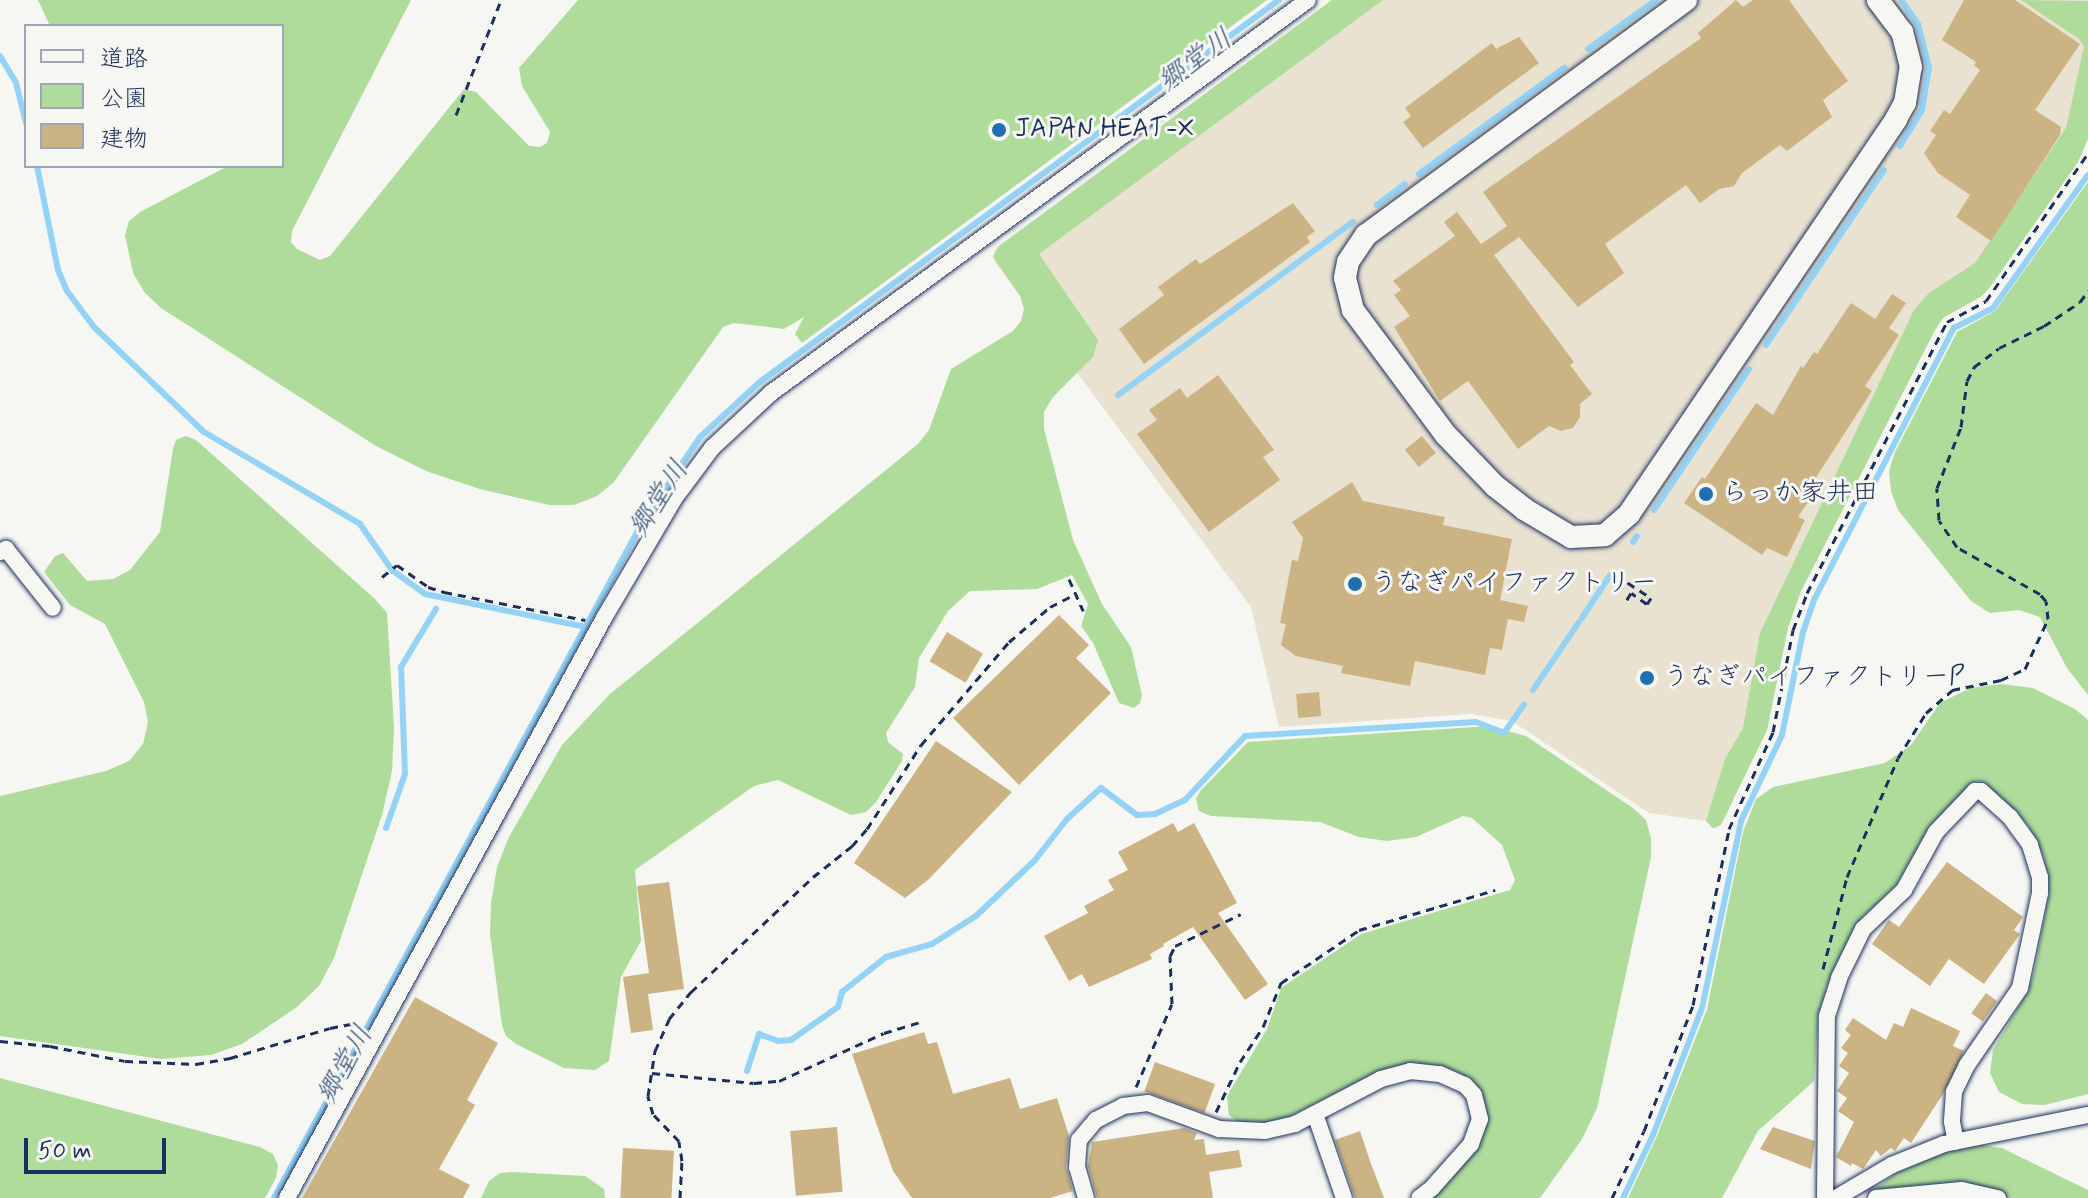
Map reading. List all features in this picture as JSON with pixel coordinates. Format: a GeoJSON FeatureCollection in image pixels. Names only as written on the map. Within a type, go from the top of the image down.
{"type":"FeatureCollection","features":[{"type":"Feature","properties":{"kind":"street"},"geometry":{"type":"LineString","coordinates":[[287,1198],[604,618],[668,510],[712,448],[771,393],[1308,0]]}},
{"type":"Feature","properties":{"kind":"street"},"geometry":{"type":"LineString","coordinates":[[1686,0],[1366,235],[1348,262],[1346,286],[1353,310],[1445,434],[1495,486],[1534,516],[1571,537],[1605,535],[1629,514],[1896,119],[1910,86],[1911,67],[1902,32],[1878,0]]}},
{"type":"Feature","properties":{"kind":"street"},"geometry":{"type":"LineString","coordinates":[[0,552],[6,549],[53,608]]}},
{"type":"Feature","properties":{"kind":"street"},"geometry":{"type":"LineString","coordinates":[[1825,1198],[1827,1016],[1839,978],[1863,929],[1904,890],[1936,832],[1975,791],[1981,791],[2010,817],[2030,845],[2040,877],[2040,893],[2020,988],[1967,1065],[1954,1092],[1951,1107],[1956,1142]]}},
{"type":"Feature","properties":{"kind":"street"},"geometry":{"type":"LineString","coordinates":[[1086,1198],[1077,1167],[1079,1140],[1096,1120],[1135,1103],[1148,1103],[1234,1131],[1265,1131],[1295,1124],[1395,1074],[1425,1072],[1465,1085],[1479,1107],[1477,1132],[1432,1188],[1419,1198]]}},
{"type":"Feature","properties":{"kind":"street"},"geometry":{"type":"LineString","coordinates":[[1315,1114],[1344,1198]]}},
{"type":"Feature","properties":{"kind":"street"},"geometry":{"type":"LineString","coordinates":[[1836,1198],[1892,1165],[1956,1142],[2088,1115]]}},
{"type":"Feature","properties":{"kind":"street"},"geometry":{"type":"LineString","coordinates":[[1876,1198],[1962,1190],[1998,1198]]}},
{"type":"Feature","properties":{"kind":"path"},"geometry":{"type":"LineString","coordinates":[[456,115],[501,0]]}},
{"type":"Feature","properties":{"kind":"path"},"geometry":{"type":"LineString","coordinates":[[1612,1198],[1649,1118],[1693,1005],[1729,829],[1773,732],[1793,630],[1807,593],[1947,322],[1986,301],[2088,153]]}},
{"type":"Feature","properties":{"kind":"path"},"geometry":{"type":"LineString","coordinates":[[1821,981],[1847,877],[1898,758],[1919,724],[1938,700],[1952,690],[2014,677],[2025,669],[2048,619],[2046,601],[2040,594],[1957,547],[1939,520],[1937,488],[1961,427],[1967,381],[1974,367],[1999,348],[2044,326],[2080,302],[2088,291]]}},
{"type":"Feature","properties":{"kind":"path"},"geometry":{"type":"LineString","coordinates":[[382,577],[397,565],[419,582],[444,592],[584,620]]}},
{"type":"Feature","properties":{"kind":"path"},"geometry":{"type":"LineString","coordinates":[[1616,575],[1651,598],[1647,604],[1631,593],[1626,601]]}},
{"type":"Feature","properties":{"kind":"path"},"geometry":{"type":"LineString","coordinates":[[1069,579],[1083,611]]}},
{"type":"Feature","properties":{"kind":"path"},"geometry":{"type":"LineString","coordinates":[[680,1198],[682,1151],[673,1133],[649,1106],[652,1073],[661,1035],[679,1005],[813,877],[852,846],[867,829],[921,745],[1009,642],[1028,623],[1075,594]]}},
{"type":"Feature","properties":{"kind":"path"},"geometry":{"type":"LineString","coordinates":[[1211,1126],[1227,1086],[1263,1027],[1281,983],[1359,930],[1495,890]]}},
{"type":"Feature","properties":{"kind":"path"},"geometry":{"type":"LineString","coordinates":[[1135,1103],[1137,1083],[1172,1004],[1170,956],[1183,941],[1241,914]]}},
{"type":"Feature","properties":{"kind":"path"},"geometry":{"type":"LineString","coordinates":[[652,1073],[754,1083],[779,1081],[884,1033],[921,1022]]}},
{"type":"Feature","properties":{"kind":"path"},"geometry":{"type":"LineString","coordinates":[[0,1041],[50,1046],[125,1061],[196,1064],[230,1058],[330,1028],[360,1026]]}},
{"type":"Feature","properties":{"kind":"shaded area"},"geometry":{"type":"Polygon","coordinates":[[[1332,0],[2088,0],[2088,139],[2078,162],[1982,296],[1943,318],[1935,330],[1801,591],[1788,628],[1767,730],[1718,828],[1712,828],[1706,821],[1649,813],[1512,721],[1471,714],[1279,727],[1251,607],[995,262],[994,251],[999,246],[1332,0]]]}},
{"type":"Feature","properties":{"kind":"green space"},"geometry":{"type":"Polygon","coordinates":[[[38,0],[411,0],[292,231],[291,242],[297,249],[320,260],[330,256],[464,89],[476,92],[529,146],[540,147],[547,143],[550,132],[522,86],[519,68],[578,0],[1267,0],[802,343],[795,334],[804,317],[784,329],[734,323],[723,327],[614,482],[597,496],[574,505],[549,505],[480,489],[426,471],[376,446],[161,308],[145,293],[133,273],[125,235],[129,221],[140,212],[224,168],[284,168],[284,24],[49,24],[38,0]]]}},
{"type":"Feature","properties":{"kind":"green space"},"geometry":{"type":"Polygon","coordinates":[[[1332,0],[1383,0],[1039,254],[1098,340],[1093,357],[1053,397],[1044,412],[1044,429],[1073,540],[1102,604],[1131,647],[1142,695],[1140,703],[1134,708],[1119,703],[1093,643],[1081,626],[1088,604],[1072,575],[1037,589],[970,591],[948,611],[919,658],[915,687],[886,733],[888,742],[903,754],[902,761],[876,802],[866,812],[851,815],[778,780],[754,786],[635,870],[641,941],[621,977],[609,1061],[595,1070],[564,1068],[516,1044],[506,1036],[502,1025],[490,934],[491,903],[497,867],[509,837],[562,745],[610,694],[918,444],[929,430],[951,369],[1013,331],[1021,321],[1024,309],[1020,296],[993,257],[999,246],[1332,0]]]}},
{"type":"Feature","properties":{"kind":"green space"},"geometry":{"type":"Polygon","coordinates":[[[2021,0],[2088,1],[2088,139],[2078,162],[1990,287],[1982,296],[1943,318],[1935,330],[1801,591],[1788,628],[1767,730],[1721,825],[1713,828],[1706,821],[1725,759],[1743,728],[1760,633],[1914,310],[1929,293],[1975,263],[2066,128],[2084,46],[2079,39],[2021,0]]]}},
{"type":"Feature","properties":{"kind":"green space"},"geometry":{"type":"Polygon","coordinates":[[[2088,182],[2088,695],[2067,668],[2040,617],[2019,610],[1990,613],[1971,601],[1898,510],[1891,491],[1889,471],[1895,452],[1957,332],[1995,311],[2088,182]]]}},
{"type":"Feature","properties":{"kind":"green space"},"geometry":{"type":"Polygon","coordinates":[[[186,436],[196,440],[387,613],[394,728],[392,771],[382,815],[334,958],[319,986],[297,1007],[242,1044],[211,1055],[161,1059],[0,1036],[0,796],[106,771],[129,761],[143,744],[148,722],[144,702],[105,624],[70,605],[44,572],[55,556],[63,553],[87,581],[113,579],[130,570],[160,532],[173,449],[176,440],[186,436]]]}},
{"type":"Feature","properties":{"kind":"green space"},"geometry":{"type":"Polygon","coordinates":[[[2002,684],[2033,688],[2075,709],[2088,720],[2088,1094],[2045,1105],[2022,1104],[1999,1092],[1990,1073],[1993,1050],[2028,991],[2034,973],[2049,894],[2044,857],[2028,825],[1986,784],[1978,781],[1970,784],[1929,827],[1897,884],[1856,924],[1831,975],[1818,1015],[1814,1081],[1758,1131],[1722,1198],[1628,1198],[1657,1136],[1707,1009],[1743,832],[1756,799],[1773,787],[1885,763],[1911,745],[1940,703],[1970,688],[2002,684]]]}},
{"type":"Feature","properties":{"kind":"green space"},"geometry":{"type":"Polygon","coordinates":[[[1490,726],[1526,736],[1633,808],[1646,820],[1651,838],[1651,857],[1597,1108],[1582,1139],[1540,1198],[1431,1198],[1477,1148],[1487,1120],[1479,1091],[1441,1068],[1409,1065],[1378,1072],[1278,1122],[1250,1125],[1237,1121],[1229,1115],[1227,1096],[1267,1029],[1281,988],[1361,934],[1510,890],[1515,880],[1502,845],[1472,818],[1463,816],[1416,837],[1387,841],[1359,837],[1320,822],[1211,816],[1199,811],[1196,799],[1248,742],[1490,726]]]}},
{"type":"Feature","properties":{"kind":"green space"},"geometry":{"type":"Polygon","coordinates":[[[0,1078],[260,1147],[273,1154],[278,1165],[276,1178],[265,1198],[0,1198],[0,1078]]]}},
{"type":"Feature","properties":{"kind":"green space"},"geometry":{"type":"Polygon","coordinates":[[[1982,1145],[2002,1148],[2088,1190],[2088,1198],[2009,1198],[1985,1189],[1879,1191],[1876,1188],[1896,1173],[1946,1152],[1982,1145]]]}},
{"type":"Feature","properties":{"kind":"green space"},"geometry":{"type":"Polygon","coordinates":[[[500,1173],[585,1176],[604,1189],[605,1198],[481,1198],[489,1181],[500,1173]]]}},
{"type":"Feature","properties":{"kind":"building"},"geometry":{"type":"Polygon","coordinates":[[[1736,0],[1743,7],[1753,0],[1789,0],[1848,81],[1823,100],[1832,117],[1787,151],[1780,145],[1742,173],[1734,186],[1719,189],[1700,203],[1686,185],[1605,244],[1624,273],[1578,307],[1519,237],[1494,255],[1574,362],[1570,365],[1592,394],[1580,404],[1580,417],[1573,428],[1561,431],[1549,426],[1518,449],[1468,381],[1440,401],[1394,327],[1410,316],[1394,295],[1401,290],[1393,281],[1455,236],[1444,222],[1457,212],[1481,244],[1507,226],[1483,192],[1701,38],[1698,33],[1736,0]]]}},
{"type":"Feature","properties":{"kind":"building"},"geometry":{"type":"Polygon","coordinates":[[[1964,0],[2015,0],[2080,44],[2035,110],[2061,127],[2060,135],[1991,241],[1956,217],[1970,195],[1938,173],[1924,153],[1936,135],[1930,131],[1944,110],[1950,114],[1980,70],[1974,65],[1976,62],[1942,40],[1964,0]]]}},
{"type":"Feature","properties":{"kind":"building"},"geometry":{"type":"Polygon","coordinates":[[[1519,37],[1539,63],[1423,148],[1403,122],[1411,116],[1405,108],[1492,43],[1496,49],[1519,37]]]}},
{"type":"Feature","properties":{"kind":"building"},"geometry":{"type":"Polygon","coordinates":[[[1293,203],[1315,231],[1307,237],[1310,242],[1144,364],[1119,329],[1164,295],[1158,287],[1196,259],[1200,264],[1293,203]]]}},
{"type":"Feature","properties":{"kind":"building"},"geometry":{"type":"Polygon","coordinates":[[[1892,294],[1906,303],[1889,328],[1899,335],[1865,386],[1872,391],[1815,479],[1819,482],[1798,517],[1805,520],[1787,557],[1767,548],[1762,555],[1684,503],[1702,477],[1705,479],[1756,403],[1773,415],[1801,366],[1803,368],[1814,352],[1817,354],[1851,303],[1875,319],[1892,294]]]}},
{"type":"Feature","properties":{"kind":"building"},"geometry":{"type":"Polygon","coordinates":[[[1218,375],[1274,450],[1263,457],[1280,480],[1209,532],[1137,434],[1157,420],[1149,410],[1180,388],[1187,398],[1218,375]]]}},
{"type":"Feature","properties":{"kind":"building"},"geometry":{"type":"Polygon","coordinates":[[[1422,436],[1436,453],[1419,467],[1405,450],[1422,436]]]}},
{"type":"Feature","properties":{"kind":"building"},"geometry":{"type":"Polygon","coordinates":[[[1352,482],[1363,501],[1445,517],[1443,525],[1512,539],[1500,600],[1528,606],[1524,622],[1508,619],[1502,650],[1490,648],[1485,675],[1415,661],[1410,686],[1341,673],[1343,666],[1296,656],[1281,645],[1286,624],[1280,623],[1292,560],[1298,561],[1303,538],[1292,522],[1352,482]]]}},
{"type":"Feature","properties":{"kind":"building"},"geometry":{"type":"Polygon","coordinates":[[[1059,615],[1089,645],[1076,658],[1111,693],[1019,785],[953,718],[1059,615]]]}},
{"type":"Feature","properties":{"kind":"building"},"geometry":{"type":"Polygon","coordinates":[[[947,632],[983,654],[965,683],[929,661],[947,632]]]}},
{"type":"Feature","properties":{"kind":"building"},"geometry":{"type":"Polygon","coordinates":[[[1319,692],[1321,716],[1298,718],[1296,694],[1319,692]]]}},
{"type":"Feature","properties":{"kind":"building"},"geometry":{"type":"Polygon","coordinates":[[[936,741],[1012,792],[929,879],[905,898],[854,863],[936,741]]]}},
{"type":"Feature","properties":{"kind":"building"},"geometry":{"type":"Polygon","coordinates":[[[1173,823],[1178,832],[1194,823],[1237,903],[1218,913],[1268,984],[1245,1000],[1193,927],[1150,954],[1152,959],[1089,987],[1082,974],[1069,981],[1044,936],[1088,913],[1084,906],[1114,890],[1108,880],[1128,870],[1118,852],[1173,823]]]}},
{"type":"Feature","properties":{"kind":"building"},"geometry":{"type":"Polygon","coordinates":[[[1947,862],[2023,917],[2014,930],[2020,934],[1984,984],[1949,959],[1930,986],[1872,944],[1889,920],[1899,927],[1947,862]]]}},
{"type":"Feature","properties":{"kind":"building"},"geometry":{"type":"Polygon","coordinates":[[[669,882],[684,989],[648,994],[653,1030],[631,1033],[623,977],[649,973],[637,886],[669,882]]]}},
{"type":"Feature","properties":{"kind":"building"},"geometry":{"type":"Polygon","coordinates":[[[1986,993],[1997,1001],[1983,1021],[1971,1013],[1986,993]]]}},
{"type":"Feature","properties":{"kind":"building"},"geometry":{"type":"Polygon","coordinates":[[[415,997],[498,1043],[467,1100],[475,1105],[439,1169],[470,1185],[463,1198],[302,1198],[415,997]]]}},
{"type":"Feature","properties":{"kind":"building"},"geometry":{"type":"Polygon","coordinates":[[[1911,1008],[1960,1031],[1953,1046],[1964,1051],[1943,1094],[1911,1143],[1904,1138],[1895,1151],[1891,1148],[1881,1156],[1876,1150],[1863,1169],[1852,1163],[1851,1166],[1836,1157],[1854,1122],[1838,1111],[1847,1098],[1837,1091],[1849,1073],[1839,1066],[1848,1053],[1841,1048],[1851,1035],[1845,1030],[1853,1018],[1886,1040],[1894,1023],[1903,1027],[1911,1008]]]}},
{"type":"Feature","properties":{"kind":"building"},"geometry":{"type":"Polygon","coordinates":[[[924,1032],[928,1044],[937,1042],[953,1094],[1010,1078],[1020,1109],[1057,1098],[1069,1136],[1066,1167],[1073,1191],[1050,1198],[912,1198],[893,1171],[852,1054],[924,1032]]]}},
{"type":"Feature","properties":{"kind":"building"},"geometry":{"type":"Polygon","coordinates":[[[1155,1062],[1215,1084],[1205,1113],[1144,1091],[1155,1062]]]}},
{"type":"Feature","properties":{"kind":"building"},"geometry":{"type":"Polygon","coordinates":[[[837,1127],[843,1192],[796,1196],[790,1131],[837,1127]]]}},
{"type":"Feature","properties":{"kind":"building"},"geometry":{"type":"Polygon","coordinates":[[[1773,1127],[1815,1141],[1811,1169],[1760,1149],[1773,1127]]]}},
{"type":"Feature","properties":{"kind":"building"},"geometry":{"type":"Polygon","coordinates":[[[1184,1128],[1197,1133],[1194,1140],[1204,1139],[1206,1155],[1239,1150],[1242,1167],[1209,1172],[1213,1198],[1097,1198],[1088,1166],[1092,1142],[1184,1128]]]}},
{"type":"Feature","properties":{"kind":"building"},"geometry":{"type":"Polygon","coordinates":[[[1360,1131],[1384,1198],[1355,1198],[1335,1140],[1360,1131]]]}},
{"type":"Feature","properties":{"kind":"building"},"geometry":{"type":"Polygon","coordinates":[[[623,1148],[674,1151],[671,1198],[620,1198],[623,1148]]]}},
{"type":"Feature","properties":{"kind":"waterway","name":"郷堂川"},"geometry":{"type":"LineString","coordinates":[[274,1198],[642,523],[700,437],[761,381],[1279,0]]}},
{"type":"Feature","properties":{"kind":"waterway"},"geometry":{"type":"LineString","coordinates":[[1588,49],[1656,0]]}},
{"type":"Feature","properties":{"kind":"waterway"},"geometry":{"type":"LineString","coordinates":[[1900,146],[1922,110],[1929,67],[1918,24],[1901,0]]}},
{"type":"Feature","properties":{"kind":"waterway"},"geometry":{"type":"LineString","coordinates":[[0,56],[16,83],[24,115]]}},
{"type":"Feature","properties":{"kind":"waterway"},"geometry":{"type":"LineString","coordinates":[[1419,174],[1564,68]]}},
{"type":"Feature","properties":{"kind":"waterway"},"geometry":{"type":"LineString","coordinates":[[37,168],[58,270],[67,291],[94,327],[204,432],[360,524],[392,570],[425,594],[586,627]]}},
{"type":"Feature","properties":{"kind":"waterway"},"geometry":{"type":"LineString","coordinates":[[1766,345],[1884,170]]}},
{"type":"Feature","properties":{"kind":"waterway"},"geometry":{"type":"LineString","coordinates":[[1623,1198],[1653,1135],[1702,1008],[1741,821],[1782,735],[1803,632],[1815,598],[1954,328],[1993,308],[2088,175]]}},
{"type":"Feature","properties":{"kind":"waterway"},"geometry":{"type":"LineString","coordinates":[[1377,205],[1405,184]]}},
{"type":"Feature","properties":{"kind":"waterway"},"geometry":{"type":"LineString","coordinates":[[1118,395],[1353,222]]}},
{"type":"Feature","properties":{"kind":"waterway"},"geometry":{"type":"LineString","coordinates":[[1654,510],[1749,369]]}},
{"type":"Feature","properties":{"kind":"waterway"},"geometry":{"type":"LineString","coordinates":[[1633,542],[1637,536]]}},
{"type":"Feature","properties":{"kind":"waterway"},"geometry":{"type":"LineString","coordinates":[[1582,618],[1610,575]]}},
{"type":"Feature","properties":{"kind":"waterway"},"geometry":{"type":"LineString","coordinates":[[386,828],[405,774],[401,667],[436,609]]}},
{"type":"Feature","properties":{"kind":"waterway"},"geometry":{"type":"LineString","coordinates":[[1533,690],[1579,622]]}},
{"type":"Feature","properties":{"kind":"waterway"},"geometry":{"type":"LineString","coordinates":[[747,1071],[759,1034],[778,1041],[791,1040],[838,1007],[842,992],[886,957],[932,944],[976,916],[1035,860],[1067,819],[1101,788],[1137,815],[1155,814],[1185,800],[1245,736],[1476,722],[1504,733],[1524,704]]}},
{"type":"Feature","properties":{"kind":"place","name":"JAPAN HEAT-X"},"geometry":{"type":"Point","coordinates":[999,130]}},
{"type":"Feature","properties":{"kind":"place","name":"らっか家井田"},"geometry":{"type":"Point","coordinates":[1706,494]}},
{"type":"Feature","properties":{"kind":"place","name":"うなぎパイファクトリー"},"geometry":{"type":"Point","coordinates":[1355,584]}},
{"type":"Feature","properties":{"kind":"place","name":"うなぎパイファクトリーP"},"geometry":{"type":"Point","coordinates":[1647,678]}}]}
